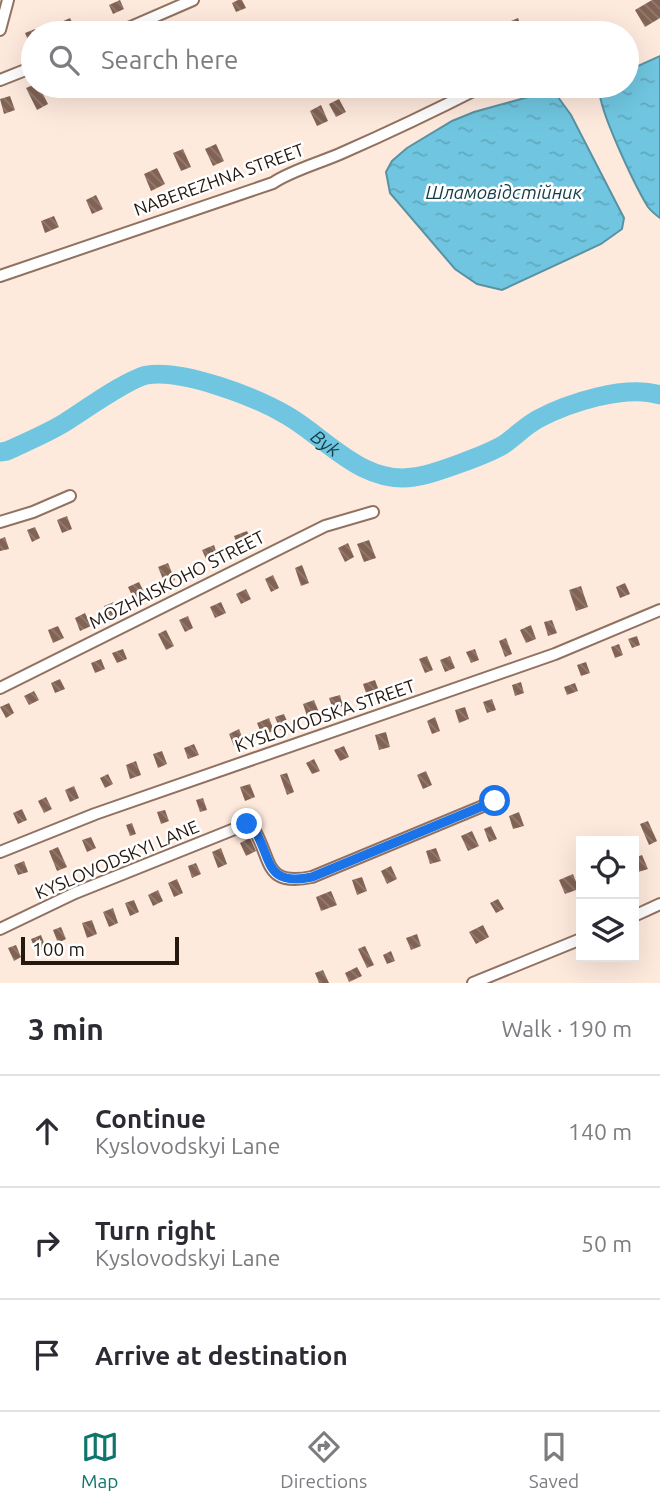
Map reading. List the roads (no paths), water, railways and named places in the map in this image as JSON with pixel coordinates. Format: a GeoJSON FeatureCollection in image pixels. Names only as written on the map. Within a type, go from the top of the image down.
{"type":"FeatureCollection","features":[{"type":"Feature","properties":{"kind":"street"},"geometry":{"type":"LineString","coordinates":[[0,30],[8,0]]}},
{"type":"Feature","properties":{"kind":"street"},"geometry":{"type":"LineString","coordinates":[[145,21],[193,0]]}},
{"type":"Feature","properties":{"kind":"street"},"geometry":{"type":"LineString","coordinates":[[0,80],[21,72]]}},
{"type":"Feature","properties":{"kind":"street","name":"NABEREZHNA STREET"},"geometry":{"type":"LineString","coordinates":[[0,276],[273,183],[459,98]]}},
{"type":"Feature","properties":{"kind":"street"},"geometry":{"type":"LineString","coordinates":[[0,522],[33,512],[70,496]]}},
{"type":"Feature","properties":{"kind":"street","name":"MOZHAISKOHO STREET"},"geometry":{"type":"LineString","coordinates":[[0,688],[325,526],[373,512]]}},
{"type":"Feature","properties":{"kind":"street","name":"KYSLOVODSKA STREET"},"geometry":{"type":"LineString","coordinates":[[0,852],[95,814],[555,654],[660,610]]}},
{"type":"Feature","properties":{"kind":"street","name":"KYSLOVODSKYI LANE"},"geometry":{"type":"LineString","coordinates":[[0,929],[75,893],[247,824],[252,825],[257,833],[274,873],[285,880],[296,880],[312,877],[495,801]]}},
{"type":"Feature","properties":{"kind":"street"},"geometry":{"type":"LineString","coordinates":[[639,914],[660,904]]}},
{"type":"Feature","properties":{"kind":"street"},"geometry":{"type":"LineString","coordinates":[[473,983],[576,941]]}},
{"type":"Feature","properties":{"kind":"water","name":"Шламовідстійник"},"geometry":{"type":"Polygon","coordinates":[[[660,56],[660,218],[648,207],[635,183],[610,127],[601,98],[639,98],[639,66],[660,56]]]}},
{"type":"Feature","properties":{"kind":"water","name":"Шламовідстійник"},"geometry":{"type":"Polygon","coordinates":[[[525,98],[559,98],[571,115],[624,218],[622,229],[601,244],[502,290],[477,284],[455,269],[390,193],[386,172],[392,161],[407,148],[452,121],[525,98]]]}},
{"type":"Feature","properties":{"kind":"waterway","name":"Byk"},"geometry":{"type":"LineString","coordinates":[[0,452],[50,431],[118,389],[147,375],[162,374],[199,380],[258,401],[288,416],[362,467],[396,478],[422,475],[485,454],[503,445],[538,419],[581,401],[631,392],[660,395]]}}]}
